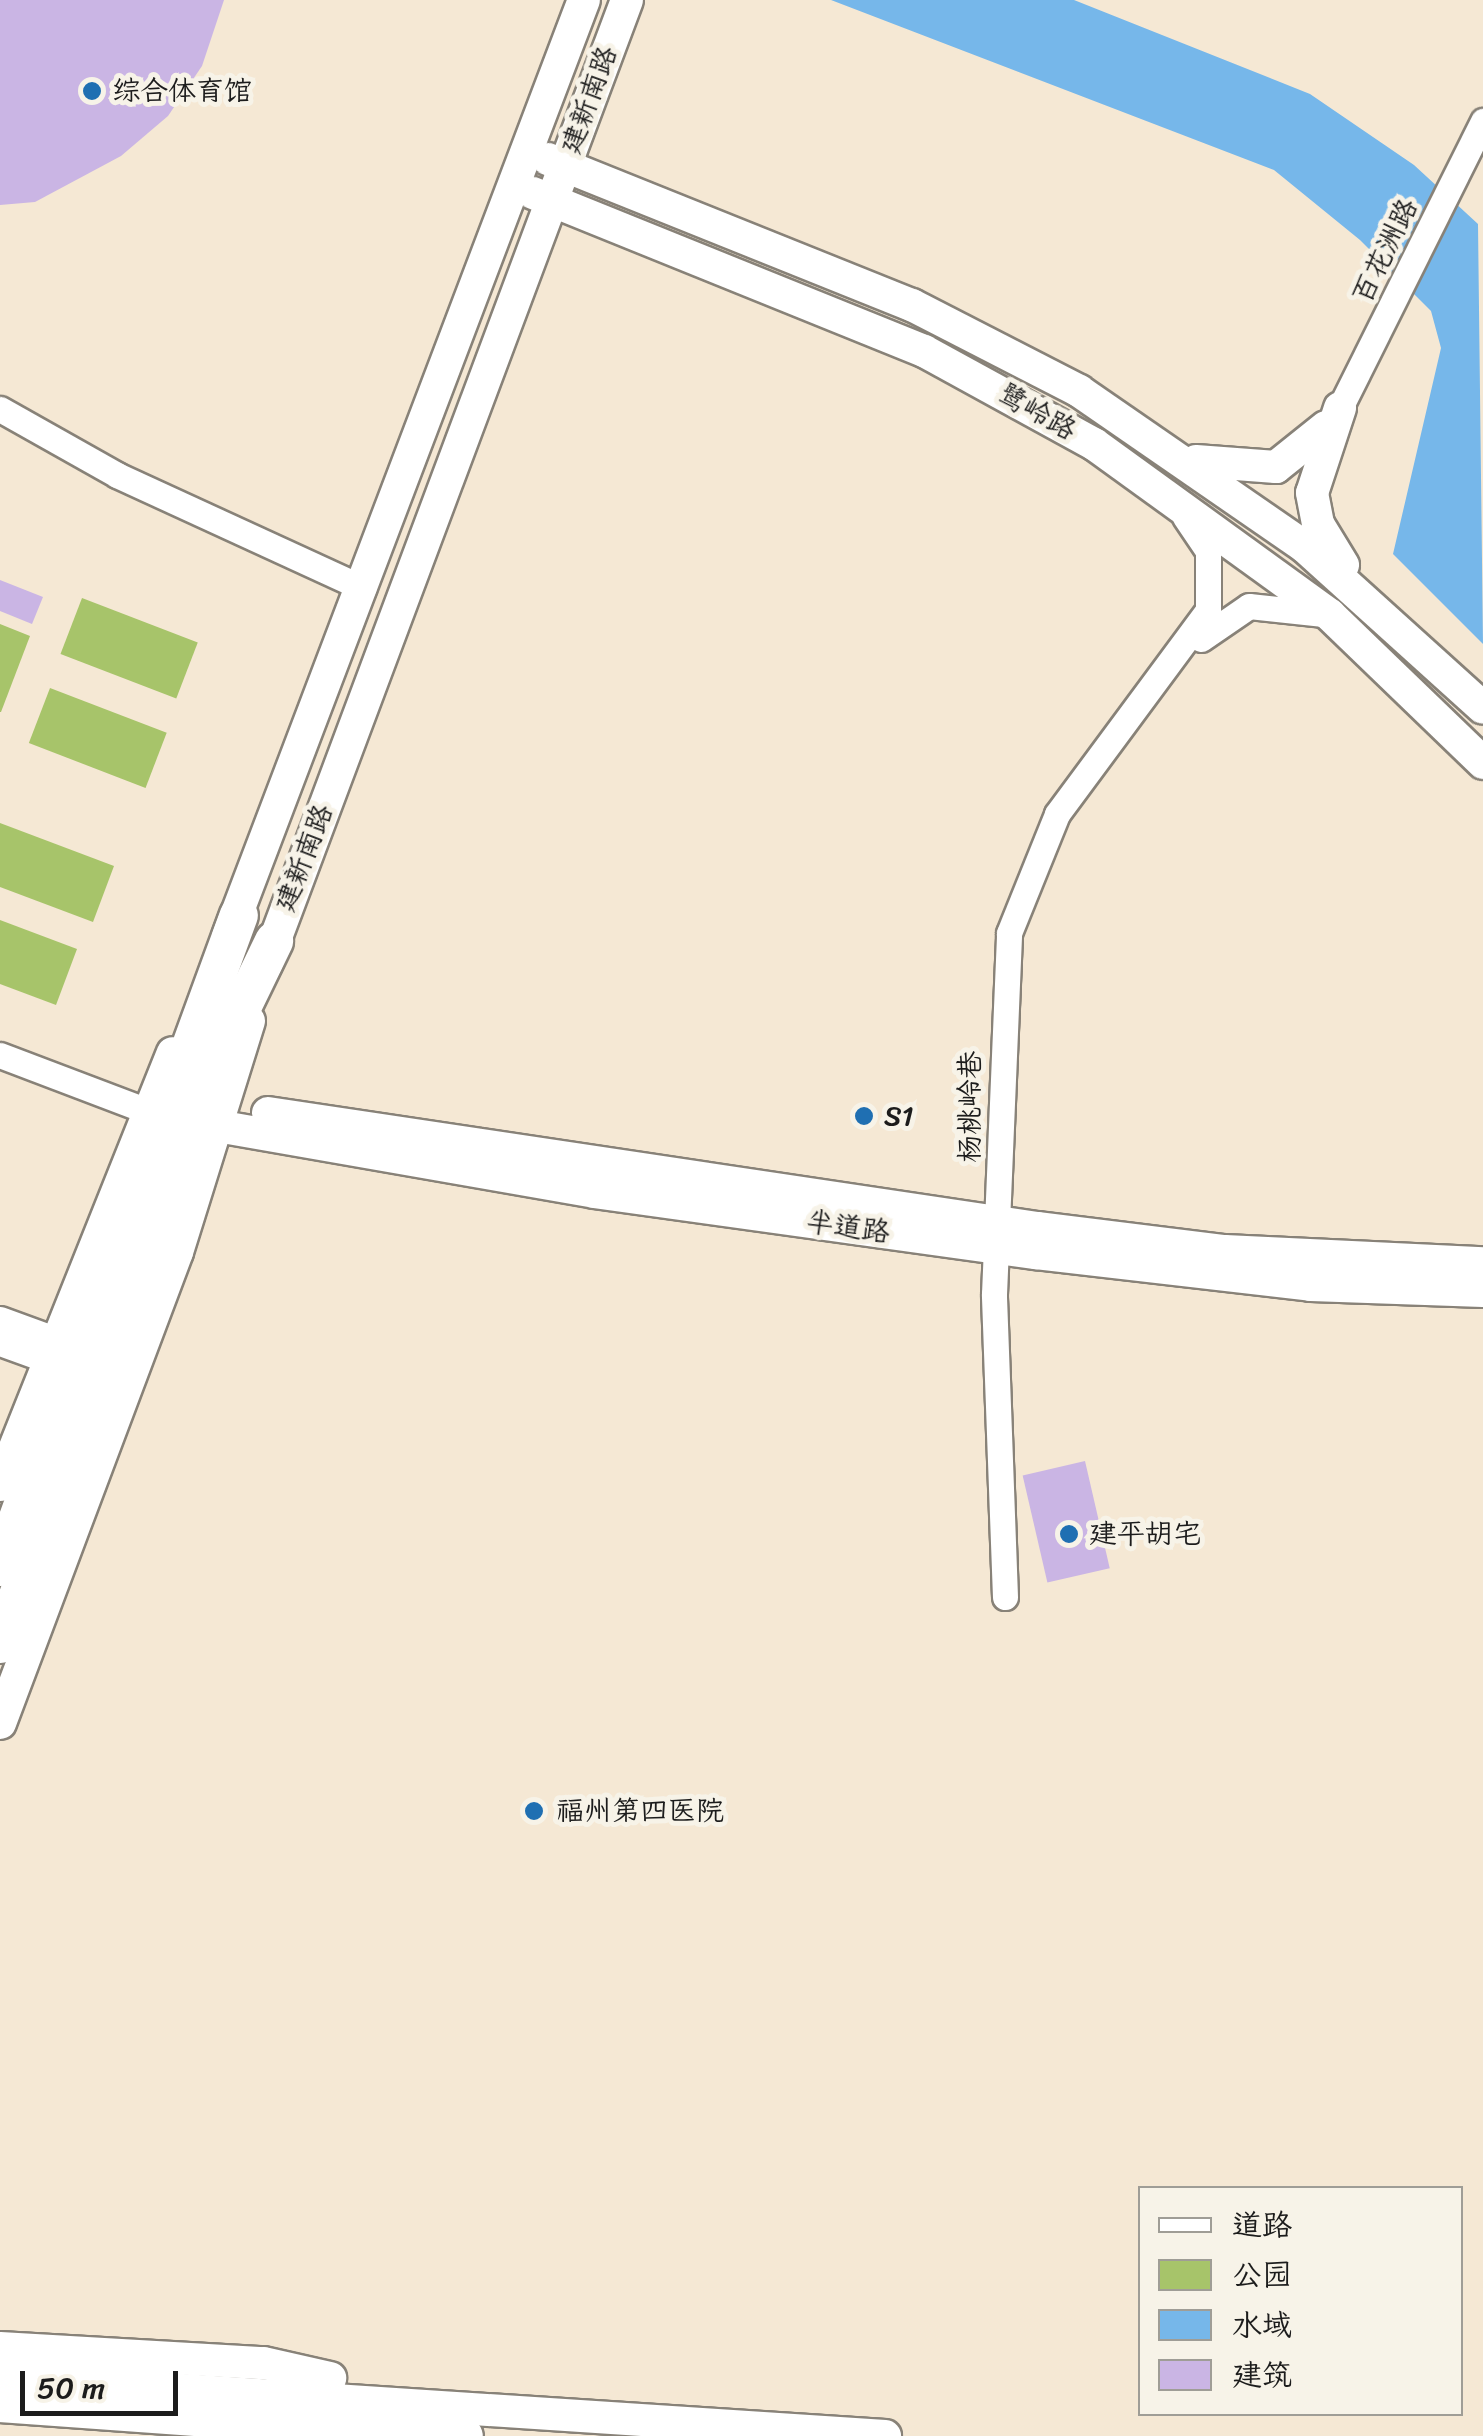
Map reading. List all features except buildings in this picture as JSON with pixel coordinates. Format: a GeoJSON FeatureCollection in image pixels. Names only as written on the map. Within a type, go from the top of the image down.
{"type":"FeatureCollection","features":[{"type":"Feature","properties":{"kind":"highway"},"geometry":{"type":"LineString","coordinates":[[0,1567],[239,914]]}},
{"type":"Feature","properties":{"kind":"highway"},"geometry":{"type":"LineString","coordinates":[[0,1644],[218,1057],[274,940]]}},
{"type":"Feature","properties":{"kind":"highway"},"geometry":{"type":"LineString","coordinates":[[0,2404],[464,2436]]}},
{"type":"Feature","properties":{"kind":"main road","name":"建新南路"},"geometry":{"type":"LineString","coordinates":[[1,1478],[145,1110],[239,914],[584,0]]}},
{"type":"Feature","properties":{"kind":"main road","name":"建新南路"},"geometry":{"type":"LineString","coordinates":[[0,1723],[220,1116],[274,940],[627,0]]}},
{"type":"Feature","properties":{"kind":"main road","name":"鹭岭路"},"geometry":{"type":"LineString","coordinates":[[528,151],[944,320],[1181,457],[1390,619],[1483,708]]}},
{"type":"Feature","properties":{"kind":"main road","name":"鹭岭路"},"geometry":{"type":"LineString","coordinates":[[515,186],[924,351],[1094,444],[1330,615],[1483,763]]}},
{"type":"Feature","properties":{"kind":"main road"},"geometry":{"type":"LineString","coordinates":[[1181,457],[1276,467],[1340,408]]}},
{"type":"Feature","properties":{"kind":"main road"},"geometry":{"type":"LineString","coordinates":[[1340,408],[1317,466],[1314,511],[1332,551],[1384,601],[1390,619]]}},
{"type":"Feature","properties":{"kind":"main road","name":"半道路"},"geometry":{"type":"LineString","coordinates":[[220,1116],[1311,1286],[1483,1291]]}},
{"type":"Feature","properties":{"kind":"main road","name":"半道路"},"geometry":{"type":"LineString","coordinates":[[996,1234],[1483,1264]]}},
{"type":"Feature","properties":{"kind":"main road"},"geometry":{"type":"LineString","coordinates":[[0,2348],[264,2363],[427,2399]]}},
{"type":"Feature","properties":{"kind":"main road"},"geometry":{"type":"LineString","coordinates":[[0,2378],[427,2399],[884,2436]]}},
{"type":"Feature","properties":{"kind":"street","name":"百花洲路"},"geometry":{"type":"LineString","coordinates":[[1340,408],[1483,121]]}},
{"type":"Feature","properties":{"kind":"street"},"geometry":{"type":"LineString","coordinates":[[0,409],[116,474],[362,588]]}},
{"type":"Feature","properties":{"kind":"street"},"geometry":{"type":"LineString","coordinates":[[1094,444],[1194,526],[1208,551],[1212,598],[1172,666]]}},
{"type":"Feature","properties":{"kind":"street"},"geometry":{"type":"LineString","coordinates":[[1172,666],[1249,606],[1330,615]]}},
{"type":"Feature","properties":{"kind":"street","name":"杨桃岭巷"},"geometry":{"type":"LineString","coordinates":[[1005,1598],[996,1234],[1002,980],[1018,901],[1057,814],[1172,666]]}},
{"type":"Feature","properties":{"kind":"street"},"geometry":{"type":"LineString","coordinates":[[0,1055],[145,1110]]}},
{"type":"Feature","properties":{"kind":"street"},"geometry":{"type":"LineString","coordinates":[[0,1319],[51,1350]]}},
{"type":"Feature","properties":{"kind":"street"},"geometry":{"type":"LineString","coordinates":[[0,1343],[51,1350]]}},
{"type":"Feature","properties":{"kind":"green space"},"geometry":{"type":"Polygon","coordinates":[[[82,598],[198,642],[176,698],[60,654],[82,598]]]}},
{"type":"Feature","properties":{"kind":"green space"},"geometry":{"type":"Polygon","coordinates":[[[0,624],[30,636],[1,712],[0,712],[0,624]]]}},
{"type":"Feature","properties":{"kind":"green space"},"geometry":{"type":"Polygon","coordinates":[[[50,688],[167,733],[146,788],[29,743],[50,688]]]}},
{"type":"Feature","properties":{"kind":"green space"},"geometry":{"type":"Polygon","coordinates":[[[0,823],[114,866],[93,922],[0,887],[0,823]]]}},
{"type":"Feature","properties":{"kind":"green space"},"geometry":{"type":"Polygon","coordinates":[[[0,920],[77,949],[56,1005],[0,984],[0,920]]]}},
{"type":"Feature","properties":{"kind":"water"},"geometry":{"type":"Polygon","coordinates":[[[831,0],[1074,0],[1310,94],[1414,165],[1478,224],[1483,644],[1393,554],[1441,348],[1431,311],[1360,240],[1274,170],[831,0]]]}},
{"type":"Feature","properties":{"kind":"place","name":"综合体育馆"},"geometry":{"type":"Point","coordinates":[92,91]}},
{"type":"Feature","properties":{"kind":"place","name":"S1"},"geometry":{"type":"Point","coordinates":[864,1116]}},
{"type":"Feature","properties":{"kind":"place","name":"建平胡宅"},"geometry":{"type":"Point","coordinates":[1069,1534]}},
{"type":"Feature","properties":{"kind":"place","name":"福州第四医院"},"geometry":{"type":"Point","coordinates":[534,1811]}}]}
